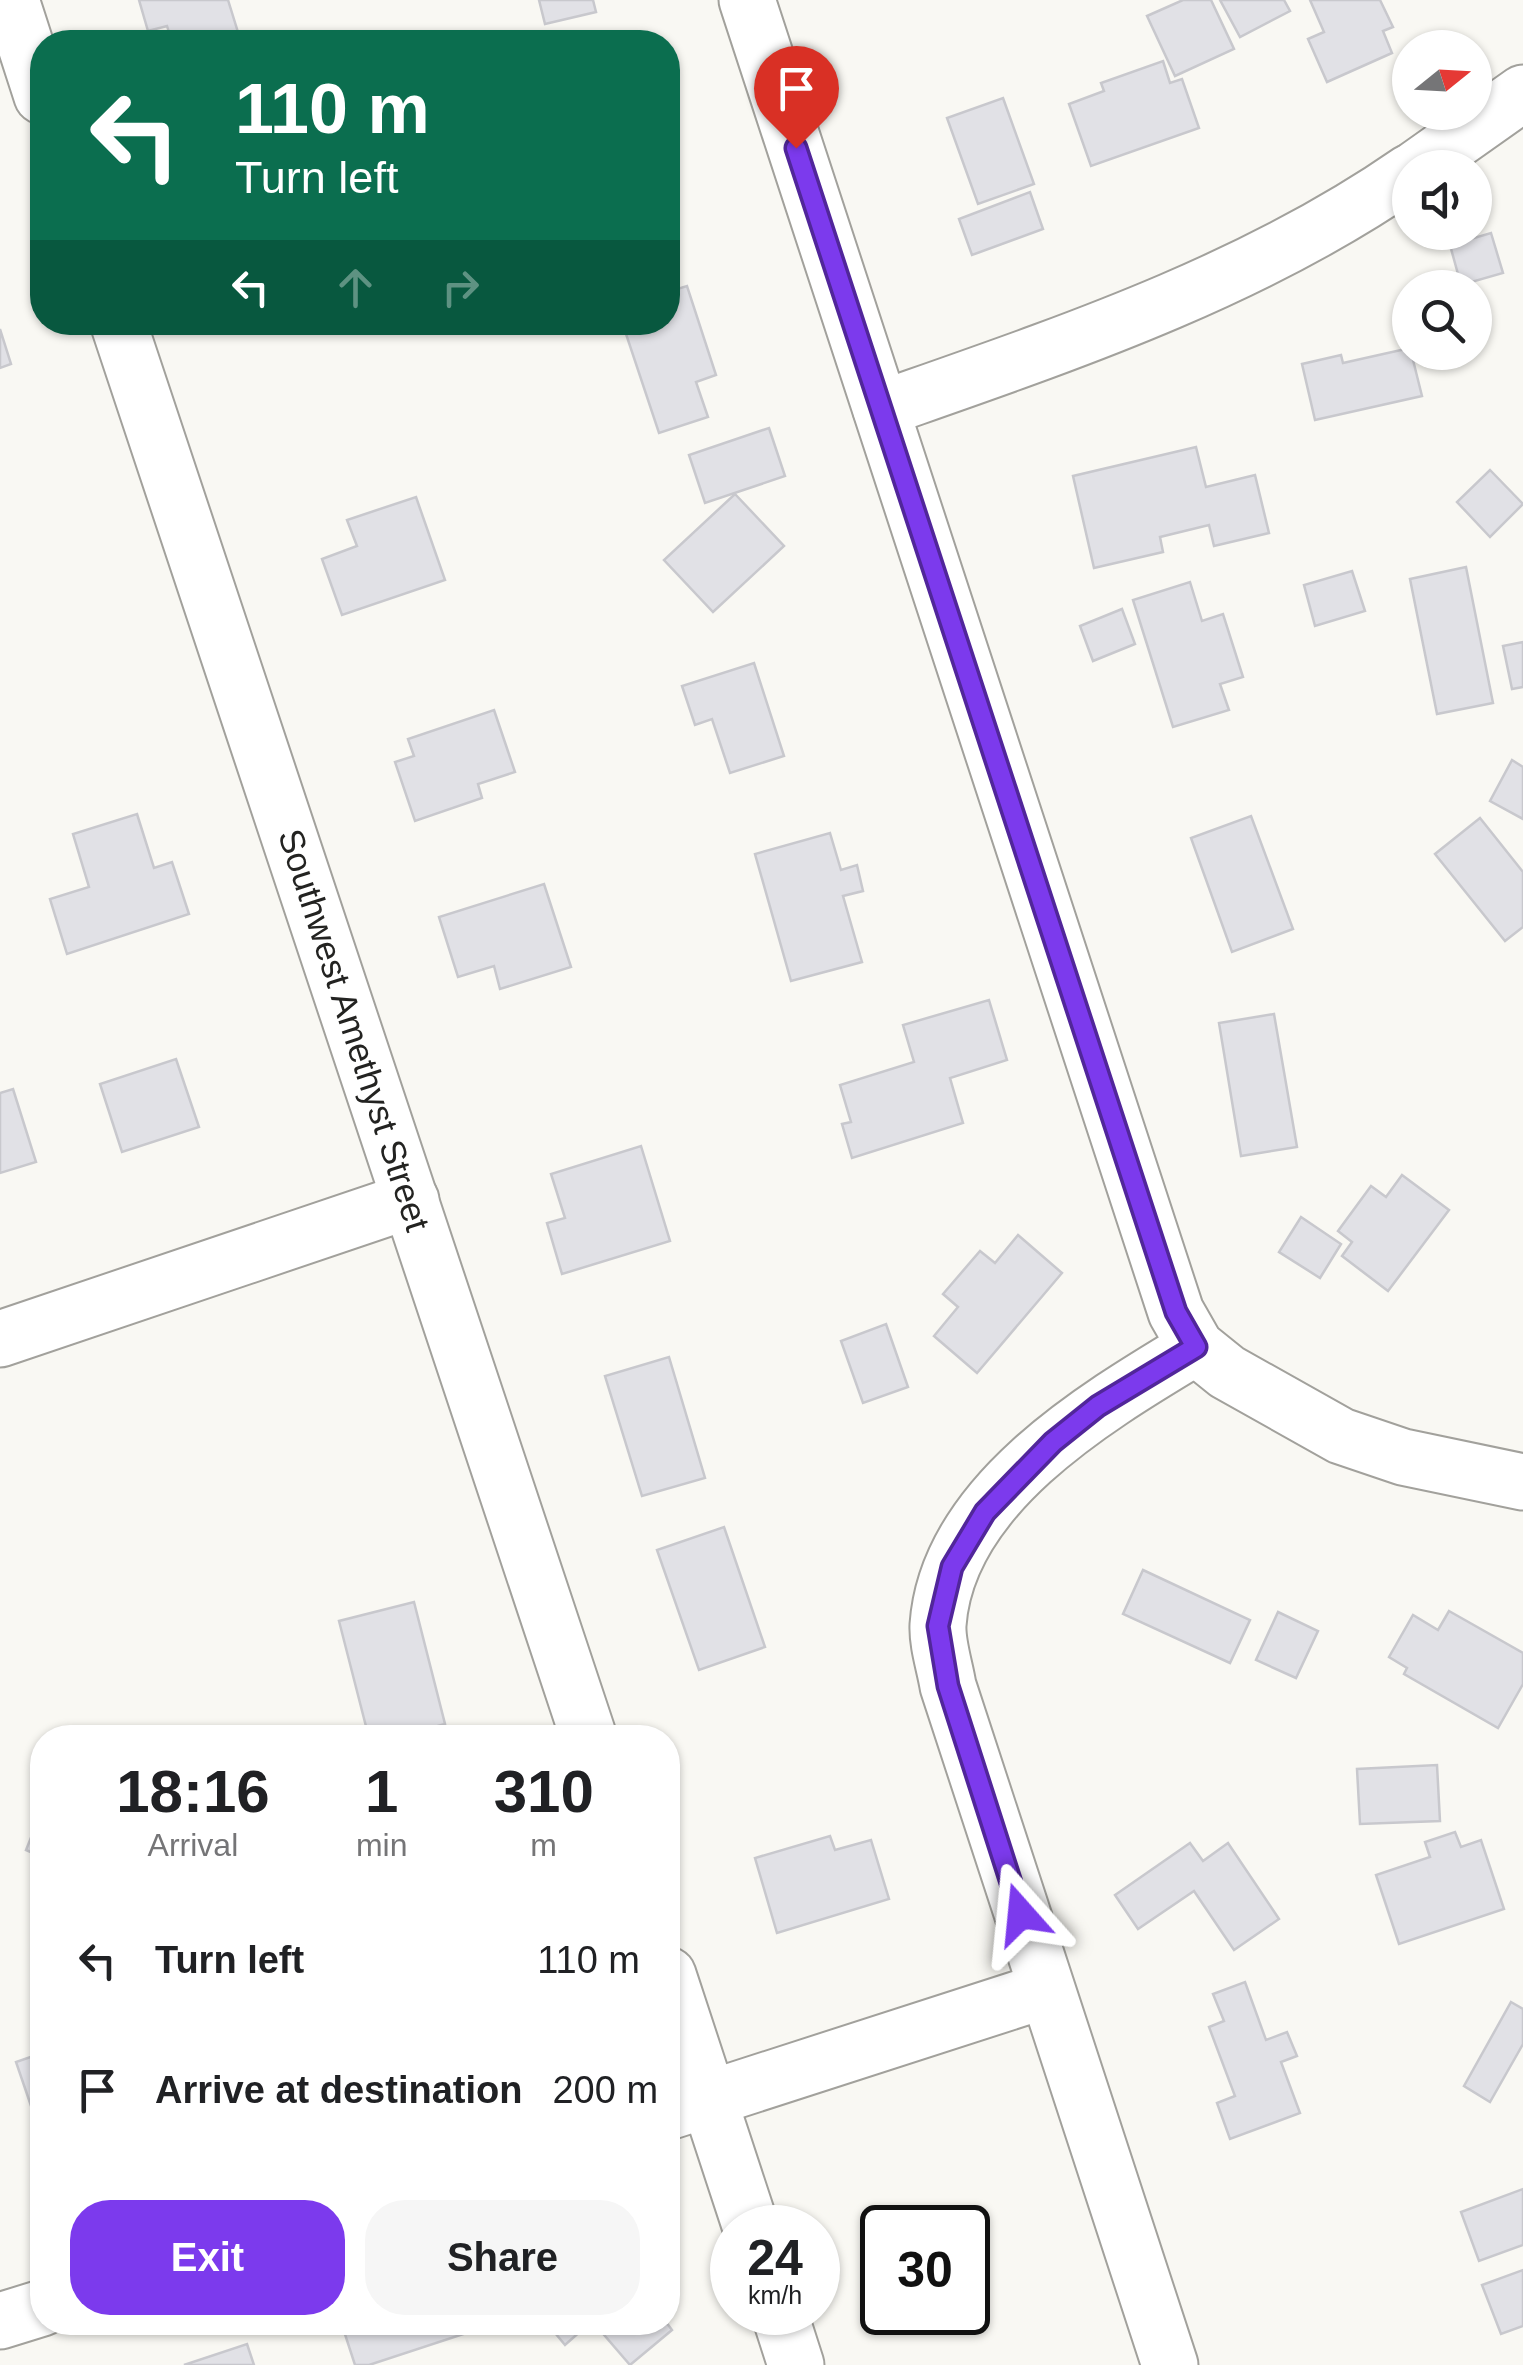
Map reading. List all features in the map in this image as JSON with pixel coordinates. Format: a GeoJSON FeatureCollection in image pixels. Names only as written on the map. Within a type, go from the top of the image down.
{"type":"FeatureCollection","features":[{"type":"Feature","properties":{"kind":"street"},"geometry":{"type":"LineString","coordinates":[[10,0],[30,60]]}},
{"type":"Feature","properties":{"kind":"street"},"geometry":{"type":"LineString","coordinates":[[748,0],[1176,1312],[1196,1347],[1227,1372],[1341,1436],[1403,1456],[1523,1482]]}},
{"type":"Feature","properties":{"kind":"street"},"geometry":{"type":"LineString","coordinates":[[1442,150],[1523,93]]}},
{"type":"Feature","properties":{"kind":"street"},"geometry":{"type":"LineString","coordinates":[[881,408],[1181,298],[1290,243],[1392,183]]}},
{"type":"Feature","properties":{"kind":"street","name":"Southwest Amethyst Street"},"geometry":{"type":"LineString","coordinates":[[122,335],[585,1725]]}},
{"type":"Feature","properties":{"kind":"street"},"geometry":{"type":"LineString","coordinates":[[0,1338],[411,1200]]}},
{"type":"Feature","properties":{"kind":"street"},"geometry":{"type":"LineString","coordinates":[[1170,2365],[948,1686],[938,1626],[952,1567],[985,1512],[1053,1442],[1098,1406],[1196,1347]]}},
{"type":"Feature","properties":{"kind":"street"},"geometry":{"type":"LineString","coordinates":[[688,2105],[1046,1990]]}},
{"type":"Feature","properties":{"kind":"street"},"geometry":{"type":"LineString","coordinates":[[680,2053],[688,2105],[739,2205]]}},
{"type":"Feature","properties":{"kind":"street"},"geometry":{"type":"LineString","coordinates":[[0,2321],[30,2312]]}},
{"type":"Feature","properties":{"kind":"street"},"geometry":{"type":"LineString","coordinates":[[786,2335],[796,2365]]}},
{"type":"Feature","properties":{"kind":"building"},"geometry":{"type":"Polygon","coordinates":[[[139,0],[228,0],[237,30],[168,30],[167,26],[148,30],[139,0]]]}},
{"type":"Feature","properties":{"kind":"building"},"geometry":{"type":"Polygon","coordinates":[[[539,0],[593,0],[596,12],[545,24],[539,0]]]}},
{"type":"Feature","properties":{"kind":"building"},"geometry":{"type":"Polygon","coordinates":[[[1183,0],[1211,0],[1234,49],[1175,76],[1147,16],[1183,0]]]}},
{"type":"Feature","properties":{"kind":"building"},"geometry":{"type":"Polygon","coordinates":[[[1220,0],[1284,0],[1290,11],[1240,37],[1220,0]]]}},
{"type":"Feature","properties":{"kind":"building"},"geometry":{"type":"Polygon","coordinates":[[[1310,0],[1380,0],[1393,27],[1383,31],[1392,53],[1327,82],[1308,39],[1324,32],[1310,0]]]}},
{"type":"Feature","properties":{"kind":"building"},"geometry":{"type":"Polygon","coordinates":[[[1163,61],[1170,83],[1182,79],[1199,128],[1091,166],[1069,104],[1104,91],[1101,83],[1163,61]]]}},
{"type":"Feature","properties":{"kind":"building"},"geometry":{"type":"Polygon","coordinates":[[[1003,98],[1034,184],[978,204],[947,118],[1003,98]]]}},
{"type":"Feature","properties":{"kind":"building"},"geometry":{"type":"Polygon","coordinates":[[[1030,192],[1043,229],[972,255],[959,219],[1030,192]]]}},
{"type":"Feature","properties":{"kind":"building"},"geometry":{"type":"Polygon","coordinates":[[[1492,236],[1503,273],[1492,276],[1492,270],[1457,270],[1451,250],[1492,250],[1492,236]]]}},
{"type":"Feature","properties":{"kind":"building"},"geometry":{"type":"Polygon","coordinates":[[[687,286],[716,375],[696,382],[708,417],[659,433],[626,335],[680,335],[680,288],[687,286]]]}},
{"type":"Feature","properties":{"kind":"building"},"geometry":{"type":"Polygon","coordinates":[[[0,329],[11,364],[0,368],[0,329]]]}},
{"type":"Feature","properties":{"kind":"building"},"geometry":{"type":"Polygon","coordinates":[[[1392,352],[1392,370],[1416,370],[1422,396],[1315,420],[1302,364],[1341,355],[1343,363],[1392,352]]]}},
{"type":"Feature","properties":{"kind":"building"},"geometry":{"type":"Polygon","coordinates":[[[769,428],[785,476],[705,503],[689,455],[769,428]]]}},
{"type":"Feature","properties":{"kind":"building"},"geometry":{"type":"Polygon","coordinates":[[[1196,447],[1206,487],[1255,475],[1269,533],[1214,546],[1209,525],[1160,537],[1163,552],[1094,568],[1073,476],[1196,447]]]}},
{"type":"Feature","properties":{"kind":"building"},"geometry":{"type":"Polygon","coordinates":[[[1490,470],[1523,504],[1490,537],[1457,502],[1490,470]]]}},
{"type":"Feature","properties":{"kind":"building"},"geometry":{"type":"Polygon","coordinates":[[[735,494],[784,546],[713,612],[664,560],[735,494]]]}},
{"type":"Feature","properties":{"kind":"building"},"geometry":{"type":"Polygon","coordinates":[[[416,497],[445,580],[342,615],[322,559],[357,546],[347,520],[416,497]]]}},
{"type":"Feature","properties":{"kind":"building"},"geometry":{"type":"Polygon","coordinates":[[[1466,567],[1493,703],[1437,714],[1410,579],[1466,567]]]}},
{"type":"Feature","properties":{"kind":"building"},"geometry":{"type":"Polygon","coordinates":[[[1352,571],[1365,611],[1315,626],[1304,585],[1352,571]]]}},
{"type":"Feature","properties":{"kind":"building"},"geometry":{"type":"Polygon","coordinates":[[[1190,582],[1202,621],[1223,614],[1243,677],[1220,684],[1229,710],[1173,727],[1133,600],[1190,582]]]}},
{"type":"Feature","properties":{"kind":"building"},"geometry":{"type":"Polygon","coordinates":[[[1122,609],[1135,644],[1093,661],[1080,626],[1122,609]]]}},
{"type":"Feature","properties":{"kind":"building"},"geometry":{"type":"Polygon","coordinates":[[[1523,642],[1523,687],[1512,689],[1503,646],[1523,642]]]}},
{"type":"Feature","properties":{"kind":"building"},"geometry":{"type":"Polygon","coordinates":[[[754,663],[784,756],[730,773],[712,719],[695,725],[682,686],[754,663]]]}},
{"type":"Feature","properties":{"kind":"building"},"geometry":{"type":"Polygon","coordinates":[[[494,710],[515,772],[478,784],[482,798],[415,821],[395,762],[414,756],[408,739],[494,710]]]}},
{"type":"Feature","properties":{"kind":"building"},"geometry":{"type":"Polygon","coordinates":[[[1512,760],[1523,767],[1523,819],[1490,801],[1512,760]]]}},
{"type":"Feature","properties":{"kind":"building"},"geometry":{"type":"Polygon","coordinates":[[[137,814],[154,868],[172,862],[189,914],[67,954],[50,899],[89,887],[73,834],[137,814]]]}},
{"type":"Feature","properties":{"kind":"building"},"geometry":{"type":"Polygon","coordinates":[[[1251,816],[1293,929],[1232,952],[1191,838],[1251,816]]]}},
{"type":"Feature","properties":{"kind":"building"},"geometry":{"type":"Polygon","coordinates":[[[1480,818],[1523,872],[1523,927],[1505,941],[1435,854],[1480,818]]]}},
{"type":"Feature","properties":{"kind":"building"},"geometry":{"type":"Polygon","coordinates":[[[830,833],[841,870],[857,865],[863,891],[843,896],[862,962],[791,981],[755,854],[830,833]]]}},
{"type":"Feature","properties":{"kind":"building"},"geometry":{"type":"Polygon","coordinates":[[[544,884],[571,967],[500,989],[494,966],[458,977],[439,917],[544,884]]]}},
{"type":"Feature","properties":{"kind":"building"},"geometry":{"type":"Polygon","coordinates":[[[989,1000],[1007,1060],[950,1078],[963,1123],[852,1158],[842,1124],[851,1122],[840,1085],[914,1062],[903,1025],[989,1000]]]}},
{"type":"Feature","properties":{"kind":"building"},"geometry":{"type":"Polygon","coordinates":[[[1274,1014],[1297,1147],[1241,1156],[1219,1023],[1274,1014]]]}},
{"type":"Feature","properties":{"kind":"building"},"geometry":{"type":"Polygon","coordinates":[[[176,1059],[199,1127],[122,1152],[100,1084],[176,1059]]]}},
{"type":"Feature","properties":{"kind":"building"},"geometry":{"type":"Polygon","coordinates":[[[13,1089],[36,1162],[0,1173],[0,1093],[13,1089]]]}},
{"type":"Feature","properties":{"kind":"building"},"geometry":{"type":"Polygon","coordinates":[[[641,1146],[670,1241],[562,1274],[547,1223],[565,1218],[551,1174],[641,1146]]]}},
{"type":"Feature","properties":{"kind":"building"},"geometry":{"type":"Polygon","coordinates":[[[1402,1175],[1449,1210],[1388,1291],[1342,1256],[1352,1242],[1338,1231],[1371,1186],[1386,1197],[1402,1175]]]}},
{"type":"Feature","properties":{"kind":"building"},"geometry":{"type":"Polygon","coordinates":[[[1301,1217],[1341,1244],[1320,1278],[1279,1252],[1301,1217]]]}},
{"type":"Feature","properties":{"kind":"building"},"geometry":{"type":"Polygon","coordinates":[[[1018,1235],[1062,1273],[977,1373],[934,1336],[958,1307],[943,1294],[980,1251],[995,1263],[1018,1235]]]}},
{"type":"Feature","properties":{"kind":"building"},"geometry":{"type":"Polygon","coordinates":[[[886,1324],[908,1387],[863,1403],[841,1341],[886,1324]]]}},
{"type":"Feature","properties":{"kind":"building"},"geometry":{"type":"Polygon","coordinates":[[[669,1357],[705,1478],[642,1496],[605,1376],[669,1357]]]}},
{"type":"Feature","properties":{"kind":"building"},"geometry":{"type":"Polygon","coordinates":[[[724,1527],[765,1647],[699,1670],[657,1550],[724,1527]]]}},
{"type":"Feature","properties":{"kind":"building"},"geometry":{"type":"Polygon","coordinates":[[[1143,1570],[1250,1620],[1230,1663],[1123,1614],[1143,1570]]]}},
{"type":"Feature","properties":{"kind":"building"},"geometry":{"type":"Polygon","coordinates":[[[414,1602],[445,1724],[366,1725],[339,1621],[414,1602]]]}},
{"type":"Feature","properties":{"kind":"building"},"geometry":{"type":"Polygon","coordinates":[[[1449,1611],[1523,1653],[1523,1684],[1498,1728],[1404,1674],[1407,1668],[1389,1657],[1413,1615],[1438,1630],[1449,1611]]]}},
{"type":"Feature","properties":{"kind":"building"},"geometry":{"type":"Polygon","coordinates":[[[1278,1612],[1318,1631],[1296,1678],[1256,1660],[1278,1612]]]}},
{"type":"Feature","properties":{"kind":"building"},"geometry":{"type":"Polygon","coordinates":[[[1437,1765],[1440,1821],[1360,1824],[1357,1769],[1437,1765]]]}},
{"type":"Feature","properties":{"kind":"building"},"geometry":{"type":"Polygon","coordinates":[[[1455,1832],[1461,1847],[1481,1840],[1504,1909],[1399,1944],[1376,1875],[1430,1857],[1425,1842],[1455,1832]]]}},
{"type":"Feature","properties":{"kind":"building"},"geometry":{"type":"Polygon","coordinates":[[[830,1836],[835,1850],[871,1840],[889,1899],[777,1933],[755,1858],[830,1836]]]}},
{"type":"Feature","properties":{"kind":"building"},"geometry":{"type":"Polygon","coordinates":[[[1190,1843],[1203,1861],[1228,1843],[1279,1919],[1234,1950],[1194,1891],[1138,1929],[1115,1895],[1190,1843]]]}},
{"type":"Feature","properties":{"kind":"building"},"geometry":{"type":"Polygon","coordinates":[[[1245,1982],[1266,2040],[1287,2032],[1297,2056],[1281,2062],[1300,2113],[1230,2139],[1217,2103],[1235,2096],[1209,2027],[1224,2021],[1213,1994],[1245,1982]]]}},
{"type":"Feature","properties":{"kind":"building"},"geometry":{"type":"Polygon","coordinates":[[[1511,2002],[1523,2009],[1523,2044],[1490,2102],[1464,2086],[1511,2002]]]}},
{"type":"Feature","properties":{"kind":"building"},"geometry":{"type":"Polygon","coordinates":[[[30,2057],[30,2103],[16,2062],[30,2057]]]}},
{"type":"Feature","properties":{"kind":"building"},"geometry":{"type":"Polygon","coordinates":[[[1523,2189],[1523,2245],[1479,2261],[1461,2212],[1523,2189]]]}},
{"type":"Feature","properties":{"kind":"building"},"geometry":{"type":"Polygon","coordinates":[[[1523,2270],[1523,2326],[1501,2334],[1482,2285],[1523,2270]]]}},
{"type":"Feature","properties":{"kind":"building"},"geometry":{"type":"Polygon","coordinates":[[[345,2335],[460,2335],[369,2365],[355,2365],[345,2335]]]}},
{"type":"Feature","properties":{"kind":"building"},"geometry":{"type":"Polygon","coordinates":[[[557,2335],[576,2335],[565,2345],[557,2335]]]}},
{"type":"Feature","properties":{"kind":"building"},"geometry":{"type":"Polygon","coordinates":[[[604,2335],[666,2335],[630,2365],[604,2335]]]}},
{"type":"Feature","properties":{"kind":"building"},"geometry":{"type":"Polygon","coordinates":[[[247,2344],[254,2365],[184,2365],[247,2344]]]}},
{"type":"Feature","properties":{"kind":"route"},"geometry":{"type":"LineString","coordinates":[[796,148],[1176,1312],[1196,1347],[1098,1406],[1053,1442],[985,1512],[952,1567],[938,1626],[948,1686],[1021,1914]]}}]}
